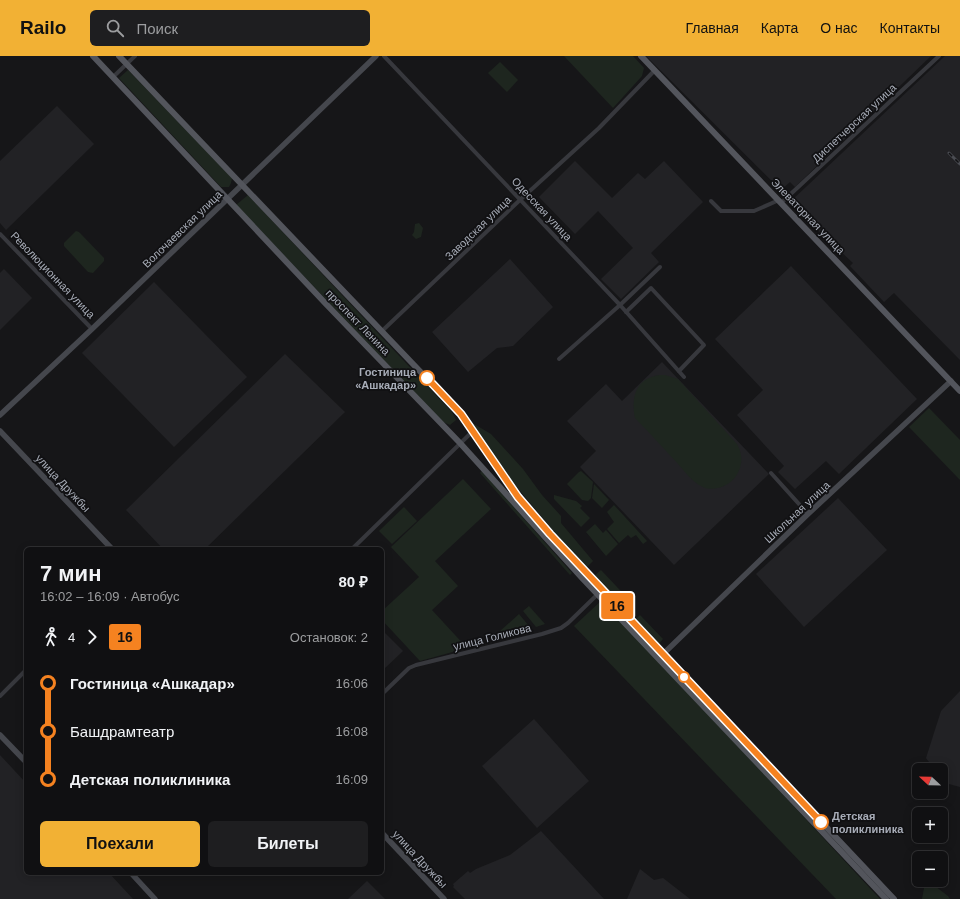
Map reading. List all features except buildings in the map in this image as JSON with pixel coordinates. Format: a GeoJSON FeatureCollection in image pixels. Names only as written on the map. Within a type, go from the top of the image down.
{"type":"FeatureCollection","features":[{"type":"Feature","properties":{"kind":"main road","name":"проспект Ленина"},"geometry":{"type":"LineString","coordinates":[[93,56],[326,304],[894,899]]}},
{"type":"Feature","properties":{"kind":"main road","name":"проспект Ленина"},"geometry":{"type":"LineString","coordinates":[[119,56],[461,414],[523,503],[600,592]]}},
{"type":"Feature","properties":{"kind":"main road","name":"Элеваторная улица"},"geometry":{"type":"LineString","coordinates":[[641,56],[960,391]]}},
{"type":"Feature","properties":{"kind":"main road","name":"проспект Ленина"},"geometry":{"type":"LineString","coordinates":[[661,656],[886,899]]}},
{"type":"Feature","properties":{"kind":"street"},"geometry":{"type":"LineString","coordinates":[[112,77],[135,56]]}},
{"type":"Feature","properties":{"kind":"street","name":"Волочаевская улица"},"geometry":{"type":"LineString","coordinates":[[0,415],[92,329],[376,56]]}},
{"type":"Feature","properties":{"kind":"street","name":"Одесская улица"},"geometry":{"type":"LineString","coordinates":[[384,56],[480,158],[521,199],[620,305],[684,377]]}},
{"type":"Feature","properties":{"kind":"street","name":"Диспетчерская улица"},"geometry":{"type":"LineString","coordinates":[[780,201],[938,56]]}},
{"type":"Feature","properties":{"kind":"street","name":"Заводская улица"},"geometry":{"type":"LineString","coordinates":[[382,331],[521,199],[599,128],[655,70]]}},
{"type":"Feature","properties":{"kind":"street"},"geometry":{"type":"LineString","coordinates":[[711,201],[720,211],[754,211],[780,201]]}},
{"type":"Feature","properties":{"kind":"street","name":"Революционная улица"},"geometry":{"type":"LineString","coordinates":[[0,234],[92,329]]}},
{"type":"Feature","properties":{"kind":"street"},"geometry":{"type":"LineString","coordinates":[[559,359],[660,267]]}},
{"type":"Feature","properties":{"kind":"street"},"geometry":{"type":"LineString","coordinates":[[626,312],[651,288],[704,345],[679,371]]}},
{"type":"Feature","properties":{"kind":"street","name":"Школьная улица"},"geometry":{"type":"LineString","coordinates":[[661,656],[808,514],[951,381]]}},
{"type":"Feature","properties":{"kind":"street","name":"улица Дружбы"},"geometry":{"type":"LineString","coordinates":[[0,431],[110,547]]}},
{"type":"Feature","properties":{"kind":"street"},"geometry":{"type":"LineString","coordinates":[[354,547],[472,431]]}},
{"type":"Feature","properties":{"kind":"street"},"geometry":{"type":"LineString","coordinates":[[771,473],[808,514]]}},
{"type":"Feature","properties":{"kind":"street","name":"улица Голикова"},"geometry":{"type":"LineString","coordinates":[[384,692],[409,668],[416,665],[561,628],[568,624],[600,592]]}},
{"type":"Feature","properties":{"kind":"street"},"geometry":{"type":"LineString","coordinates":[[0,696],[24,672]]}},
{"type":"Feature","properties":{"kind":"street"},"geometry":{"type":"LineString","coordinates":[[0,735],[24,760]]}},
{"type":"Feature","properties":{"kind":"street","name":"улица Дружбы"},"geometry":{"type":"LineString","coordinates":[[384,835],[444,899]]}},
{"type":"Feature","properties":{"kind":"street"},"geometry":{"type":"LineString","coordinates":[[133,875],[155,899]]}},
{"type":"Feature","properties":{"kind":"shaded area"},"geometry":{"type":"Polygon","coordinates":[[[564,56],[633,56],[644,68],[642,76],[613,108],[564,56]]]}},
{"type":"Feature","properties":{"kind":"shaded area"},"geometry":{"type":"Polygon","coordinates":[[[646,56],[931,56],[795,187],[790,182],[781,190],[646,56]]]}},
{"type":"Feature","properties":{"kind":"shaded area"},"geometry":{"type":"Polygon","coordinates":[[[945,56],[960,56],[960,360],[894,293],[884,302],[850,266],[853,263],[789,203],[945,56]]]}},
{"type":"Feature","properties":{"kind":"shaded area"},"geometry":{"type":"Polygon","coordinates":[[[500,62],[518,80],[507,92],[488,73],[500,62]]]}},
{"type":"Feature","properties":{"kind":"shaded area"},"geometry":{"type":"Polygon","coordinates":[[[128,70],[232,178],[229,187],[221,187],[119,78],[128,70]]]}},
{"type":"Feature","properties":{"kind":"shaded area"},"geometry":{"type":"Polygon","coordinates":[[[57,106],[94,144],[6,230],[0,223],[0,161],[57,106]]]}},
{"type":"Feature","properties":{"kind":"shaded area"},"geometry":{"type":"Polygon","coordinates":[[[575,161],[612,198],[638,173],[645,179],[664,161],[703,202],[651,253],[659,262],[621,299],[601,279],[633,248],[598,211],[575,234],[539,197],[575,161]]]}},
{"type":"Feature","properties":{"kind":"shaded area"},"geometry":{"type":"Polygon","coordinates":[[[248,195],[452,412],[456,420],[450,425],[443,422],[236,205],[248,195]]]}},
{"type":"Feature","properties":{"kind":"shaded area"},"geometry":{"type":"Polygon","coordinates":[[[419,223],[423,228],[421,237],[416,239],[412,235],[415,224],[419,223]]]}},
{"type":"Feature","properties":{"kind":"shaded area"},"geometry":{"type":"Polygon","coordinates":[[[76,231],[79,232],[104,258],[104,261],[93,273],[88,272],[64,246],[64,243],[76,231]]]}},
{"type":"Feature","properties":{"kind":"shaded area"},"geometry":{"type":"Polygon","coordinates":[[[510,259],[553,307],[513,346],[497,348],[468,372],[432,332],[510,259]]]}},
{"type":"Feature","properties":{"kind":"shaded area"},"geometry":{"type":"Polygon","coordinates":[[[791,266],[917,399],[839,474],[826,461],[795,489],[778,472],[784,466],[737,415],[763,390],[715,339],[791,266]]]}},
{"type":"Feature","properties":{"kind":"shaded area"},"geometry":{"type":"Polygon","coordinates":[[[4,269],[32,298],[0,330],[0,273],[4,269]]]}},
{"type":"Feature","properties":{"kind":"shaded area"},"geometry":{"type":"Polygon","coordinates":[[[154,282],[247,377],[174,447],[82,353],[154,282]]]}},
{"type":"Feature","properties":{"kind":"shaded area"},"geometry":{"type":"Polygon","coordinates":[[[285,354],[345,412],[207,547],[161,547],[126,510],[285,354]]]}},
{"type":"Feature","properties":{"kind":"shaded area"},"geometry":{"type":"Polygon","coordinates":[[[662,362],[769,474],[674,565],[580,467],[596,451],[567,421],[606,384],[622,401],[662,362]]]}},
{"type":"Feature","properties":{"kind":"shaded area"},"geometry":{"type":"Polygon","coordinates":[[[665,375],[678,379],[737,444],[741,456],[741,464],[736,476],[730,483],[715,489],[705,488],[698,484],[689,477],[635,418],[634,403],[636,390],[651,377],[665,375]]]}},
{"type":"Feature","properties":{"kind":"shaded area"},"geometry":{"type":"Polygon","coordinates":[[[929,408],[960,440],[960,480],[909,427],[929,408]]]}},
{"type":"Feature","properties":{"kind":"shaded area"},"geometry":{"type":"Polygon","coordinates":[[[469,421],[491,434],[523,469],[542,495],[561,516],[561,523],[593,561],[585,569],[497,463],[469,421]]]}},
{"type":"Feature","properties":{"kind":"shaded area"},"geometry":{"type":"Polygon","coordinates":[[[482,471],[572,573],[570,575],[480,473],[482,471]]]}},
{"type":"Feature","properties":{"kind":"shaded area"},"geometry":{"type":"Polygon","coordinates":[[[581,471],[593,482],[591,498],[588,501],[582,500],[567,484],[581,471]]]}},
{"type":"Feature","properties":{"kind":"shaded area"},"geometry":{"type":"Polygon","coordinates":[[[463,479],[491,509],[435,561],[458,586],[432,610],[467,648],[420,661],[384,622],[384,609],[419,577],[391,547],[463,479]]]}},
{"type":"Feature","properties":{"kind":"shaded area"},"geometry":{"type":"Polygon","coordinates":[[[594,484],[609,500],[602,508],[592,498],[594,484]]]}},
{"type":"Feature","properties":{"kind":"shaded area"},"geometry":{"type":"Polygon","coordinates":[[[554,495],[576,501],[582,506],[580,508],[590,518],[581,527],[554,499],[554,495]]]}},
{"type":"Feature","properties":{"kind":"shaded area"},"geometry":{"type":"Polygon","coordinates":[[[838,498],[887,550],[804,627],[756,574],[838,498]]]}},
{"type":"Feature","properties":{"kind":"shaded area"},"geometry":{"type":"Polygon","coordinates":[[[614,505],[647,541],[643,544],[636,535],[631,538],[628,535],[619,543],[607,529],[614,522],[607,512],[614,505]]]}},
{"type":"Feature","properties":{"kind":"shaded area"},"geometry":{"type":"Polygon","coordinates":[[[404,507],[417,521],[392,544],[379,531],[404,507]]]}},
{"type":"Feature","properties":{"kind":"shaded area"},"geometry":{"type":"Polygon","coordinates":[[[595,524],[603,533],[606,530],[618,544],[606,556],[586,532],[595,524]]]}},
{"type":"Feature","properties":{"kind":"shaded area"},"geometry":{"type":"Polygon","coordinates":[[[601,570],[633,604],[625,612],[592,578],[601,570]]]}},
{"type":"Feature","properties":{"kind":"shaded area"},"geometry":{"type":"Polygon","coordinates":[[[602,600],[880,899],[836,899],[574,626],[602,600]]]}},
{"type":"Feature","properties":{"kind":"shaded area"},"geometry":{"type":"Polygon","coordinates":[[[529,606],[545,624],[536,627],[523,611],[529,606]]]}},
{"type":"Feature","properties":{"kind":"shaded area"},"geometry":{"type":"Polygon","coordinates":[[[519,614],[529,626],[528,629],[500,637],[499,632],[519,614]]]}},
{"type":"Feature","properties":{"kind":"shaded area"},"geometry":{"type":"Polygon","coordinates":[[[640,615],[663,639],[657,646],[633,622],[640,615]]]}},
{"type":"Feature","properties":{"kind":"shaded area"},"geometry":{"type":"Polygon","coordinates":[[[384,632],[403,651],[384,669],[384,632]]]}},
{"type":"Feature","properties":{"kind":"shaded area"},"geometry":{"type":"Polygon","coordinates":[[[960,691],[960,787],[948,784],[948,763],[930,763],[926,758],[941,711],[960,691]]]}},
{"type":"Feature","properties":{"kind":"shaded area"},"geometry":{"type":"Polygon","coordinates":[[[534,719],[589,781],[537,828],[482,766],[534,719]]]}},
{"type":"Feature","properties":{"kind":"shaded area"},"geometry":{"type":"Polygon","coordinates":[[[0,755],[24,781],[24,875],[111,875],[133,899],[0,899],[0,755]]]}},
{"type":"Feature","properties":{"kind":"shaded area"},"geometry":{"type":"Polygon","coordinates":[[[541,831],[604,899],[465,899],[453,887],[453,884],[468,871],[470,873],[510,855],[541,831]]]}},
{"type":"Feature","properties":{"kind":"shaded area"},"geometry":{"type":"Polygon","coordinates":[[[640,869],[654,880],[663,878],[690,899],[627,899],[640,869]]]}},
{"type":"Feature","properties":{"kind":"shaded area"},"geometry":{"type":"Polygon","coordinates":[[[367,881],[385,899],[348,899],[367,881]]]}},
{"type":"Feature","properties":{"kind":"shaded area"},"geometry":{"type":"Polygon","coordinates":[[[936,887],[950,899],[922,899],[924,888],[936,887]]]}},
{"type":"Feature","properties":{"kind":"railway"},"geometry":{"type":"LineString","coordinates":[[949,153],[960,164]]}},
{"type":"Feature","properties":{"kind":"bus line","name":"16"},"geometry":{"type":"LineString","coordinates":[[427,378],[461,414],[518,497],[550,534],[821,822]]}},
{"type":"Feature","properties":{"kind":"place","name":"Гостиница «Ашкадар»"},"geometry":{"type":"Point","coordinates":[427,378]}},
{"type":"Feature","properties":{"kind":"place","name":"Детская поликлиника"},"geometry":{"type":"Point","coordinates":[821,822]}}]}
